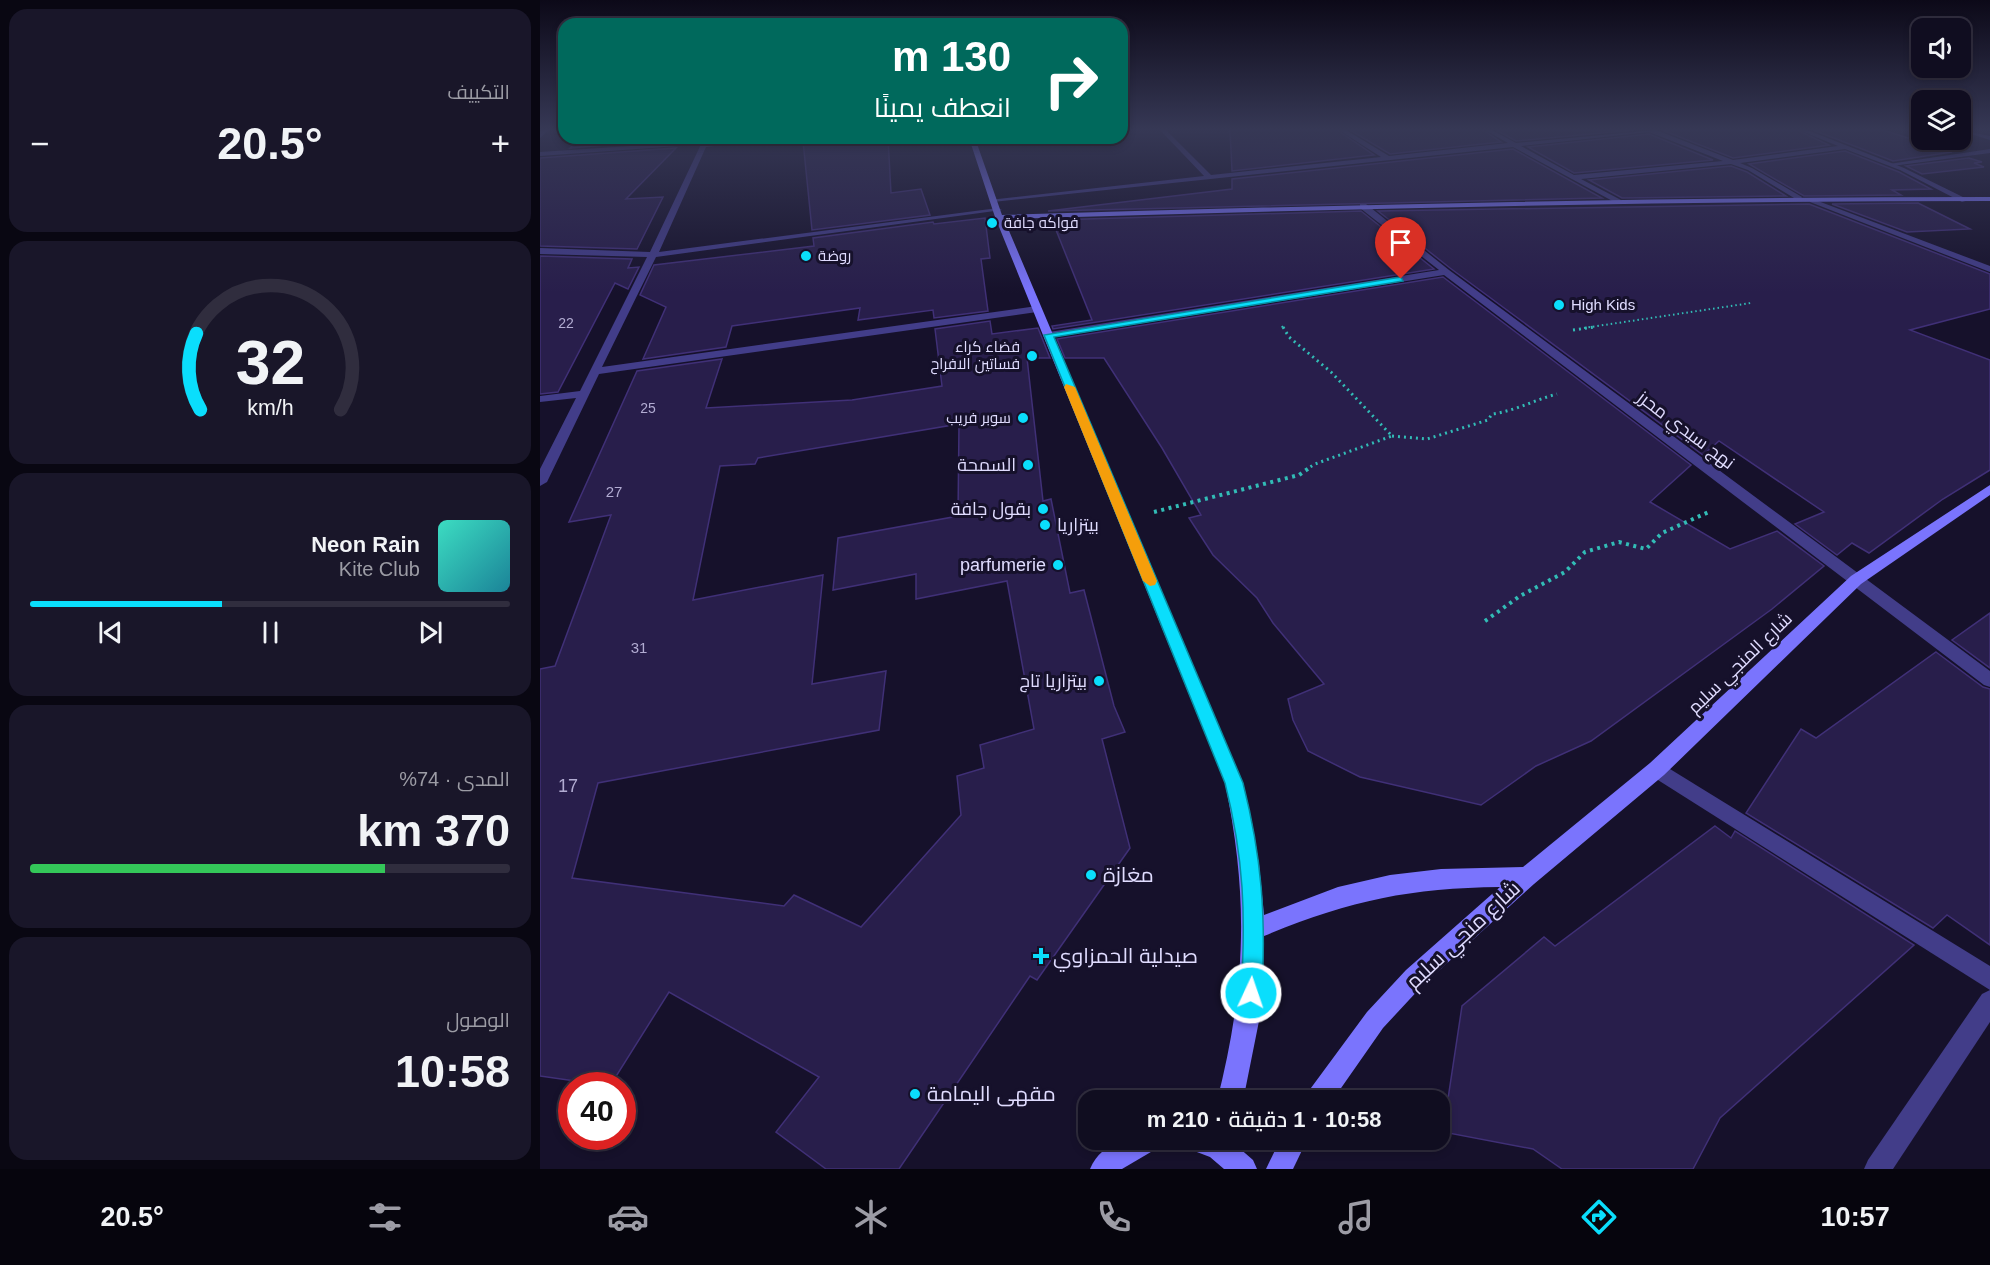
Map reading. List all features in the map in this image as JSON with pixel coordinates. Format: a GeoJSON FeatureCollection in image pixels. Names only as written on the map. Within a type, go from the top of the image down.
{"type":"FeatureCollection","features":[{"type":"Feature","properties":{"kind":"street"},"geometry":{"type":"LineString","coordinates":[[540,482],[544,464],[653,255],[685,185]]}},
{"type":"Feature","properties":{"kind":"street"},"geometry":{"type":"LineString","coordinates":[[988,185],[1037,309],[1234,783],[1245,826],[1252,874],[1255,929],[1251,993],[1233,1090]]}},
{"type":"Feature","properties":{"kind":"street"},"geometry":{"type":"LineString","coordinates":[[540,251],[653,255],[1165,185]]}},
{"type":"Feature","properties":{"kind":"street"},"geometry":{"type":"LineString","coordinates":[[1588,185],[1618,202]]}},
{"type":"Feature","properties":{"kind":"street"},"geometry":{"type":"LineString","coordinates":[[1775,185],[1799,199]]}},
{"type":"Feature","properties":{"kind":"street"},"geometry":{"type":"LineString","coordinates":[[1934,185],[1965,200]]}},
{"type":"Feature","properties":{"kind":"street"},"geometry":{"type":"LineString","coordinates":[[996,209],[1799,199],[1990,200]]}},
{"type":"Feature","properties":{"kind":"street"},"geometry":{"type":"LineString","coordinates":[[1814,200],[1990,268]]}},
{"type":"Feature","properties":{"kind":"street","name":"نهج سيدي محرز"},"geometry":{"type":"LineString","coordinates":[[1363,206],[1446,272],[1990,680]]}},
{"type":"Feature","properties":{"kind":"street"},"geometry":{"type":"LineString","coordinates":[[1049,335],[1446,272]]}},
{"type":"Feature","properties":{"kind":"street"},"geometry":{"type":"LineString","coordinates":[[593,372],[1037,309]]}},
{"type":"Feature","properties":{"kind":"street"},"geometry":{"type":"LineString","coordinates":[[540,399],[582,394]]}},
{"type":"Feature","properties":{"kind":"street","name":"شارع المنجي سليم"},"geometry":{"type":"LineString","coordinates":[[1527,877],[1658,769],[1856,580],[1990,489]]}},
{"type":"Feature","properties":{"kind":"street"},"geometry":{"type":"LineString","coordinates":[[1658,769],[1990,979]]}},
{"type":"Feature","properties":{"kind":"street","name":"شارع منجي سليم"},"geometry":{"type":"LineString","coordinates":[[1255,929],[1322,902],[1389,885],[1457,877],[1527,877]]}},
{"type":"Feature","properties":{"kind":"street","name":"شارع منجي سليم"},"geometry":{"type":"LineString","coordinates":[[1325,1090],[1368,1028],[1398,995],[1527,877]]}},
{"type":"Feature","properties":{"kind":"street"},"geometry":{"type":"LineString","coordinates":[[1876,1169],[1990,1002]]}},
{"type":"Feature","properties":{"kind":"street"},"geometry":{"type":"LineString","coordinates":[[1103,1169],[1114,1157],[1128,1150]]}},
{"type":"Feature","properties":{"kind":"street"},"geometry":{"type":"LineString","coordinates":[[1221,1150],[1244,1169]]}},
{"type":"Feature","properties":{"kind":"street"},"geometry":{"type":"LineString","coordinates":[[1279,1169],[1288,1150]]}},
{"type":"Feature","properties":{"kind":"path"},"geometry":{"type":"LineString","coordinates":[[1265,300],[1289,337],[1331,372],[1392,436]]}},
{"type":"Feature","properties":{"kind":"path"},"geometry":{"type":"LineString","coordinates":[[1531,336],[1751,303]]}},
{"type":"Feature","properties":{"kind":"path"},"geometry":{"type":"LineString","coordinates":[[1124,519],[1299,475],[1315,464],[1392,436],[1426,439],[1488,420],[1492,414],[1515,411],[1527,402],[1597,386]]}},
{"type":"Feature","properties":{"kind":"path"},"geometry":{"type":"LineString","coordinates":[[1485,621],[1520,596],[1564,572],[1585,552],[1619,542],[1646,549],[1662,533],[1745,497]]}},
{"type":"Feature","properties":{"kind":"building"},"geometry":{"type":"Polygon","coordinates":[[[540,185],[640,185],[626,199],[663,197],[637,249],[540,246],[540,185]]]}},
{"type":"Feature","properties":{"kind":"building"},"geometry":{"type":"Polygon","coordinates":[[[807,185],[891,185],[891,193],[921,189],[930,215],[812,230],[807,185]]]}},
{"type":"Feature","properties":{"kind":"building"},"geometry":{"type":"Polygon","coordinates":[[[1232,185],[1578,185],[1602,198],[1048,211],[1232,189],[1232,185]]]}},
{"type":"Feature","properties":{"kind":"building"},"geometry":{"type":"Polygon","coordinates":[[[1597,185],[1767,185],[1786,196],[1622,198],[1597,185]]]}},
{"type":"Feature","properties":{"kind":"building"},"geometry":{"type":"Polygon","coordinates":[[[1784,185],[1923,185],[1931,189],[1892,190],[1901,195],[1804,196],[1784,185]]]}},
{"type":"Feature","properties":{"kind":"building"},"geometry":{"type":"Polygon","coordinates":[[[1918,203],[1970,229],[1907,232],[1832,204],[1918,203]]]}},
{"type":"Feature","properties":{"kind":"building"},"geometry":{"type":"Polygon","coordinates":[[[1809,204],[1990,274],[1990,309],[1910,330],[1990,360],[1990,470],[1943,499],[1869,553],[1852,543],[1837,555],[1795,524],[1824,512],[1719,441],[1703,455],[1450,268],[1378,211],[1809,204]]]}},
{"type":"Feature","properties":{"kind":"building"},"geometry":{"type":"Polygon","coordinates":[[[1361,211],[1434,269],[1053,329],[1052,326],[1092,320],[1052,220],[1361,211]]]}},
{"type":"Feature","properties":{"kind":"building"},"geometry":{"type":"Polygon","coordinates":[[[985,218],[990,258],[981,259],[988,311],[934,318],[933,310],[858,320],[860,308],[732,326],[726,347],[643,359],[666,307],[640,295],[654,265],[814,246],[813,238],[933,222],[934,224],[985,218]]]}},
{"type":"Feature","properties":{"kind":"building"},"geometry":{"type":"Polygon","coordinates":[[[540,256],[632,259],[628,268],[639,267],[628,289],[615,283],[558,392],[540,394],[540,256]]]}},
{"type":"Feature","properties":{"kind":"building"},"geometry":{"type":"Polygon","coordinates":[[[1443,277],[1691,465],[1650,502],[1730,549],[1777,531],[1824,566],[1772,609],[1591,741],[1536,766],[1481,805],[1360,777],[1308,751],[1293,720],[1288,699],[1324,684],[1273,623],[1257,598],[1213,555],[1189,518],[1201,515],[1162,448],[1104,358],[1065,358],[1057,339],[1443,277]]]}},
{"type":"Feature","properties":{"kind":"building"},"geometry":{"type":"Polygon","coordinates":[[[990,321],[992,334],[1038,328],[1050,358],[1027,358],[1043,501],[1051,499],[1070,593],[1084,590],[1114,706],[1125,732],[1102,739],[1130,848],[1037,980],[1030,976],[899,1169],[826,1169],[776,1132],[819,1077],[669,992],[619,1072],[558,1072],[558,1079],[540,1076],[540,669],[555,666],[611,515],[569,522],[637,371],[722,359],[706,408],[852,400],[942,386],[935,329],[990,321]],[[959,424],[758,458],[755,464],[720,466],[693,600],[823,575],[812,684],[886,671],[879,730],[598,783],[572,878],[784,906],[794,895],[861,927],[961,815],[957,776],[984,768],[980,745],[1034,729],[1007,581],[916,599],[916,574],[833,590],[838,538],[958,516],[959,424]]]}},
{"type":"Feature","properties":{"kind":"building"},"geometry":{"type":"Polygon","coordinates":[[[1990,613],[1990,668],[1952,640],[1990,613]]]}},
{"type":"Feature","properties":{"kind":"building"},"geometry":{"type":"Polygon","coordinates":[[[1936,652],[1983,687],[1990,689],[1990,945],[1947,915],[1933,928],[1746,813],[1801,729],[1816,738],[1936,652]]]}},
{"type":"Feature","properties":{"kind":"building"},"geometry":{"type":"Polygon","coordinates":[[[1715,826],[1731,838],[1735,831],[1914,945],[1720,1118],[1693,1169],[1562,1169],[1533,1149],[1450,1133],[1449,1090],[1462,1006],[1544,937],[1555,946],[1715,826]]]}},
{"type":"Feature","properties":{"kind":"slow traffic"},"geometry":{"type":"LineString","coordinates":[[1070,387],[1150,581]]}},
{"type":"Feature","properties":{"kind":"place","name":"فواكه جافة"},"geometry":{"type":"Point","coordinates":[992,223]}},
{"type":"Feature","properties":{"kind":"place","name":"روضة"},"geometry":{"type":"Point","coordinates":[806,256]}},
{"type":"Feature","properties":{"kind":"place","name":"High Kids"},"geometry":{"type":"Point","coordinates":[1559,305]}},
{"type":"Feature","properties":{"kind":"place","name":"فضاء كراء فساتين الافراح"},"geometry":{"type":"Point","coordinates":[1032,356]}},
{"type":"Feature","properties":{"kind":"place","name":"سوبر فريب"},"geometry":{"type":"Point","coordinates":[1023,418]}},
{"type":"Feature","properties":{"kind":"place","name":"السمحة"},"geometry":{"type":"Point","coordinates":[1028,465]}},
{"type":"Feature","properties":{"kind":"place","name":"بقول جافة"},"geometry":{"type":"Point","coordinates":[1043,509]}},
{"type":"Feature","properties":{"kind":"place","name":"بيتزاريا"},"geometry":{"type":"Point","coordinates":[1045,525]}},
{"type":"Feature","properties":{"kind":"place","name":"parfumerie"},"geometry":{"type":"Point","coordinates":[1058,565]}},
{"type":"Feature","properties":{"kind":"place","name":"بيتزاريا تاج"},"geometry":{"type":"Point","coordinates":[1099,681]}},
{"type":"Feature","properties":{"kind":"place","name":"مغازة"},"geometry":{"type":"Point","coordinates":[1091,875]}},
{"type":"Feature","properties":{"kind":"place","name":"صيدلية الحمزاوي"},"geometry":{"type":"Point","coordinates":[1041,956]}},
{"type":"Feature","properties":{"kind":"place","name":"مقهى اليمامة"},"geometry":{"type":"Point","coordinates":[915,1094]}},
{"type":"Feature","properties":{"kind":"route"},"geometry":{"type":"LineString","coordinates":[[1251,993],[1255,929],[1252,874],[1245,826],[1234,783],[1049,335],[1401,279]]}}]}
